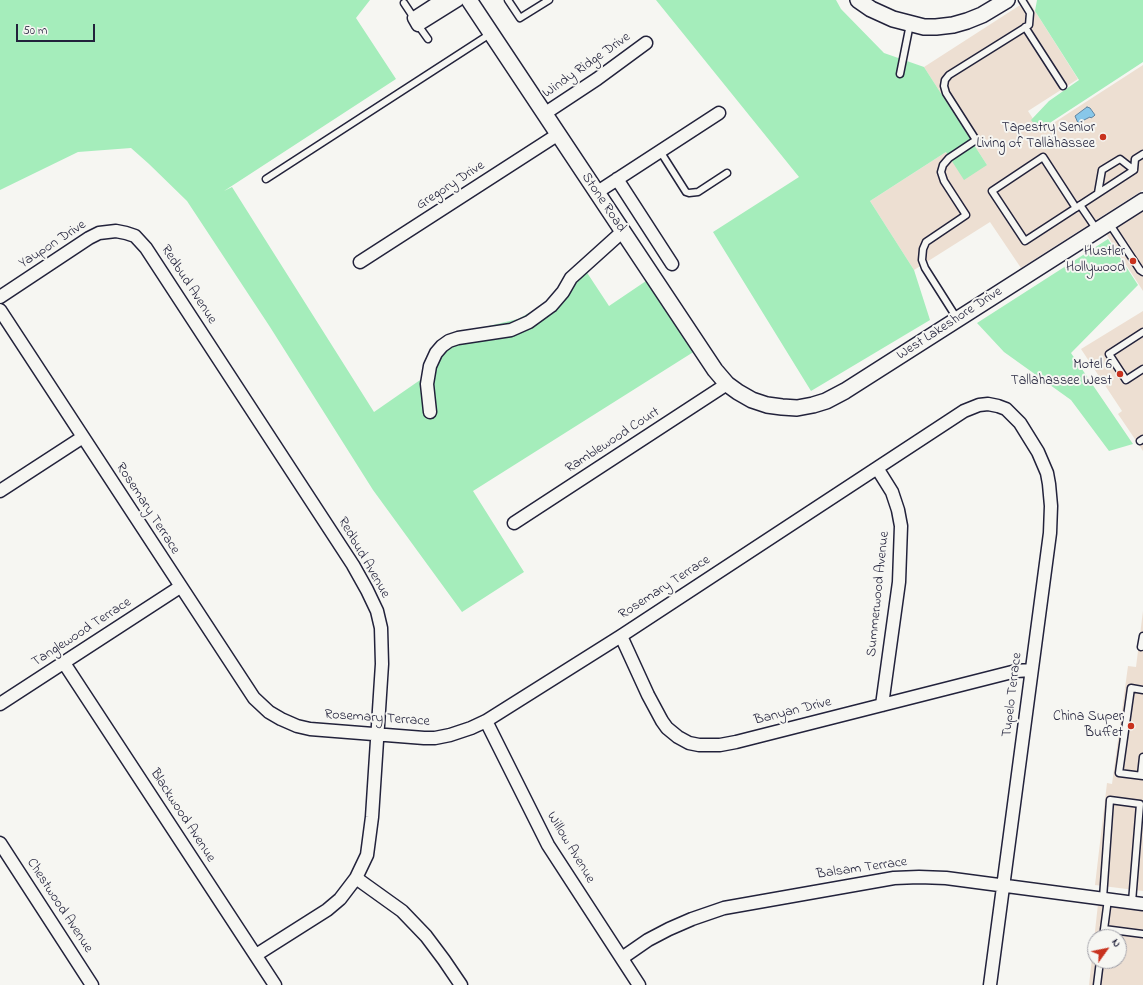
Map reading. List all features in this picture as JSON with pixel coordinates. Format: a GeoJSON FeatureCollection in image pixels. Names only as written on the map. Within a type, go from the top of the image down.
{"type":"FeatureCollection","features":[{"type":"Feature","properties":{"kind":"street"},"geometry":{"type":"LineString","coordinates":[[416,22],[442,0]]}},
{"type":"Feature","properties":{"kind":"street"},"geometry":{"type":"LineString","coordinates":[[416,22],[458,0]]}},
{"type":"Feature","properties":{"kind":"street","name":"Stone Road"},"geometry":{"type":"LineString","coordinates":[[469,0],[490,34],[711,365],[727,384],[746,397]]}},
{"type":"Feature","properties":{"kind":"street"},"geometry":{"type":"LineString","coordinates":[[858,0],[871,9],[908,23],[924,27],[953,25],[982,15],[1007,0]]}},
{"type":"Feature","properties":{"kind":"street","name":"Windy Ridge Drive"},"geometry":{"type":"LineString","coordinates":[[544,114],[597,79],[646,43]]}},
{"type":"Feature","properties":{"kind":"street"},"geometry":{"type":"LineString","coordinates":[[596,193],[719,113]]}},
{"type":"Feature","properties":{"kind":"street","name":"Gregory Drive"},"geometry":{"type":"LineString","coordinates":[[360,262],[557,134]]}},
{"type":"Feature","properties":{"kind":"street"},"geometry":{"type":"LineString","coordinates":[[617,179],[672,264]]}},
{"type":"Feature","properties":{"kind":"street","name":"West Lakeshore Drive"},"geometry":{"type":"LineString","coordinates":[[746,397],[767,405],[782,408],[797,408],[826,401],[845,391],[958,320],[1143,201]]}},
{"type":"Feature","properties":{"kind":"street","name":"Yaupon Drive"},"geometry":{"type":"LineString","coordinates":[[0,297],[89,238],[99,233],[109,231],[126,233]]}},
{"type":"Feature","properties":{"kind":"street"},"geometry":{"type":"LineString","coordinates":[[430,412],[427,384],[430,366],[436,353],[442,346],[458,338],[511,330],[529,322],[551,306],[563,292],[571,278],[622,232]]}},
{"type":"Feature","properties":{"kind":"street","name":"Redbud Avenue"},"geometry":{"type":"LineString","coordinates":[[126,233],[135,236],[146,248],[353,565],[377,611],[381,628],[382,664],[378,735],[372,817],[367,855],[356,878],[340,899],[327,910],[256,955]]}},
{"type":"Feature","properties":{"kind":"street","name":"Rosemary Terrace"},"geometry":{"type":"LineString","coordinates":[[0,310],[254,698],[269,712],[292,724],[310,729],[435,738],[457,733],[486,721],[621,636],[964,411],[988,404],[1002,407],[1015,417]]}},
{"type":"Feature","properties":{"kind":"street","name":"Ramblewood Court"},"geometry":{"type":"LineString","coordinates":[[514,523],[727,384]]}},
{"type":"Feature","properties":{"kind":"street","name":"Tupelo Terrace"},"geometry":{"type":"LineString","coordinates":[[990,985],[1050,533],[1051,506],[1049,484],[1046,473],[1038,452],[1015,417]]}},
{"type":"Feature","properties":{"kind":"street"},"geometry":{"type":"LineString","coordinates":[[0,491],[83,437]]}},
{"type":"Feature","properties":{"kind":"street","name":"Summerwood Avenue"},"geometry":{"type":"LineString","coordinates":[[877,468],[892,492],[901,526],[899,582],[882,705]]}},
{"type":"Feature","properties":{"kind":"street","name":"Tanglewood Terrace"},"geometry":{"type":"LineString","coordinates":[[0,704],[180,587]]}},
{"type":"Feature","properties":{"kind":"street","name":"Banyan Drive"},"geometry":{"type":"LineString","coordinates":[[621,636],[648,695],[667,728],[678,737],[699,745],[720,745],[736,742],[1016,670],[1031,670]]}},
{"type":"Feature","properties":{"kind":"street","name":"Blackwood Avenue"},"geometry":{"type":"LineString","coordinates":[[64,663],[275,985]]}},
{"type":"Feature","properties":{"kind":"street","name":"Willow Avenue"},"geometry":{"type":"LineString","coordinates":[[486,721],[548,845],[639,985]]}},
{"type":"Feature","properties":{"kind":"street","name":"Chestwood Avenue"},"geometry":{"type":"LineString","coordinates":[[0,843],[92,985]]}},
{"type":"Feature","properties":{"kind":"street"},"geometry":{"type":"LineString","coordinates":[[356,878],[402,911],[426,936],[461,985]]}},
{"type":"Feature","properties":{"kind":"street","name":"Balsam Terrace"},"geometry":{"type":"LineString","coordinates":[[622,958],[648,940],[692,918],[739,904],[894,878],[946,878],[1137,903]]}},
{"type":"Feature","properties":{"kind":"lane"},"geometry":{"type":"LineString","coordinates":[[508,0],[520,18],[549,0]]}},
{"type":"Feature","properties":{"kind":"lane"},"geometry":{"type":"LineString","coordinates":[[958,320],[924,268],[922,260],[923,249],[926,242],[966,215],[944,181],[941,172],[943,165],[949,158],[976,140],[946,93],[944,86],[945,80],[949,75],[1028,25],[1030,13],[1022,0]]}},
{"type":"Feature","properties":{"kind":"lane"},"geometry":{"type":"LineString","coordinates":[[404,3],[428,39]]}},
{"type":"Feature","properties":{"kind":"lane"},"geometry":{"type":"LineString","coordinates":[[900,74],[908,23]]}},
{"type":"Feature","properties":{"kind":"lane"},"geometry":{"type":"LineString","coordinates":[[1025,27],[1063,86]]}},
{"type":"Feature","properties":{"kind":"lane"},"geometry":{"type":"LineString","coordinates":[[266,179],[490,34]]}},
{"type":"Feature","properties":{"kind":"lane"},"geometry":{"type":"LineString","coordinates":[[660,151],[686,192],[689,193],[698,192],[727,173]]}},
{"type":"Feature","properties":{"kind":"lane"},"geometry":{"type":"LineString","coordinates":[[1134,170],[1135,159],[1143,154]]}},
{"type":"Feature","properties":{"kind":"lane"},"geometry":{"type":"LineString","coordinates":[[1134,170],[1078,206],[1025,241],[992,190],[1043,157],[1078,206],[1103,227],[1143,272]]}},
{"type":"Feature","properties":{"kind":"lane"},"geometry":{"type":"LineString","coordinates":[[1098,193],[1102,170],[1120,158],[1134,170]]}},
{"type":"Feature","properties":{"kind":"lane"},"geometry":{"type":"LineString","coordinates":[[1143,332],[1109,354],[1126,380],[1143,369]]}},
{"type":"Feature","properties":{"kind":"lane"},"geometry":{"type":"LineString","coordinates":[[1141,647],[1143,636]]}},
{"type":"Feature","properties":{"kind":"lane"},"geometry":{"type":"LineString","coordinates":[[1143,690],[1131,688],[1119,773],[1142,776],[1143,756]]}},
{"type":"Feature","properties":{"kind":"lane"},"geometry":{"type":"LineString","coordinates":[[1104,929],[1110,800],[1140,804],[1137,903]]}},
{"type":"Feature","properties":{"kind":"lane"},"geometry":{"type":"LineString","coordinates":[[1127,932],[1143,934]]}},
{"type":"Feature","properties":{"kind":"lane"},"geometry":{"type":"LineString","coordinates":[[1097,985],[1099,969]]}},
{"type":"Feature","properties":{"kind":"shaded area"},"geometry":{"type":"Polygon","coordinates":[[[1028,0],[1078,79],[1028,111],[1041,131],[1143,65],[1143,190],[1021,268],[990,222],[914,270],[870,201],[946,152],[987,165],[924,67],[1028,0]]]}},
{"type":"Feature","properties":{"kind":"shaded area","name":"Hustler Hollywood"},"geometry":{"type":"Polygon","coordinates":[[[1143,209],[1143,291],[1105,232],[1143,209]]]}},
{"type":"Feature","properties":{"kind":"shaded area","name":"Motel 6 Tallahassee West"},"geometry":{"type":"Polygon","coordinates":[[[1143,311],[1143,451],[1118,414],[1122,411],[1081,349],[1143,311]]]}},
{"type":"Feature","properties":{"kind":"shaded area"},"geometry":{"type":"Polygon","coordinates":[[[1143,611],[1143,891],[1095,885],[1107,783],[1112,784],[1128,666],[1136,667],[1143,611]]]}},
{"type":"Feature","properties":{"kind":"shaded area"},"geometry":{"type":"Polygon","coordinates":[[[1098,904],[1143,910],[1143,985],[1089,985],[1091,969],[1127,969],[1127,929],[1095,929],[1098,904]]]}},
{"type":"Feature","properties":{"kind":"green space"},"geometry":{"type":"Polygon","coordinates":[[[0,0],[370,0],[356,18],[396,79],[224,191],[232,187],[374,412],[423,378],[459,333],[518,319],[538,308],[554,295],[565,276],[580,262],[609,306],[646,281],[695,351],[473,491],[524,572],[462,612],[373,490],[270,327],[187,201],[149,164],[131,148],[78,152],[0,190],[0,0]]]}},
{"type":"Feature","properties":{"kind":"green space"},"geometry":{"type":"Polygon","coordinates":[[[656,0],[836,0],[841,9],[884,53],[924,67],[987,165],[964,180],[946,152],[870,201],[914,270],[930,320],[811,391],[713,232],[799,177],[656,0]]]}},
{"type":"Feature","properties":{"kind":"green space"},"geometry":{"type":"Polygon","coordinates":[[[1037,0],[1143,0],[1143,62],[1039,130],[1031,120],[1049,101],[1079,80],[1035,11],[1037,0]]]}},
{"type":"Feature","properties":{"kind":"green space"},"geometry":{"type":"Polygon","coordinates":[[[1108,239],[1138,285],[1071,353],[1133,444],[1109,451],[1071,400],[1004,352],[977,323],[1108,239]]]}},
{"type":"Feature","properties":{"kind":"water"},"geometry":{"type":"Polygon","coordinates":[[[1087,107],[1090,108],[1095,115],[1078,123],[1075,116],[1087,107]]]}},
{"type":"Feature","properties":{"kind":"place","name":"Tapestry Senior Living of Tallahassee"},"geometry":{"type":"Point","coordinates":[1103,137]}},
{"type":"Feature","properties":{"kind":"place","name":"Hustler Hollywood"},"geometry":{"type":"Point","coordinates":[1133,261]}},
{"type":"Feature","properties":{"kind":"place","name":"Motel 6 Tallahassee West"},"geometry":{"type":"Point","coordinates":[1120,374]}},
{"type":"Feature","properties":{"kind":"place","name":"China Super Buffet"},"geometry":{"type":"Point","coordinates":[1131,726]}}]}
